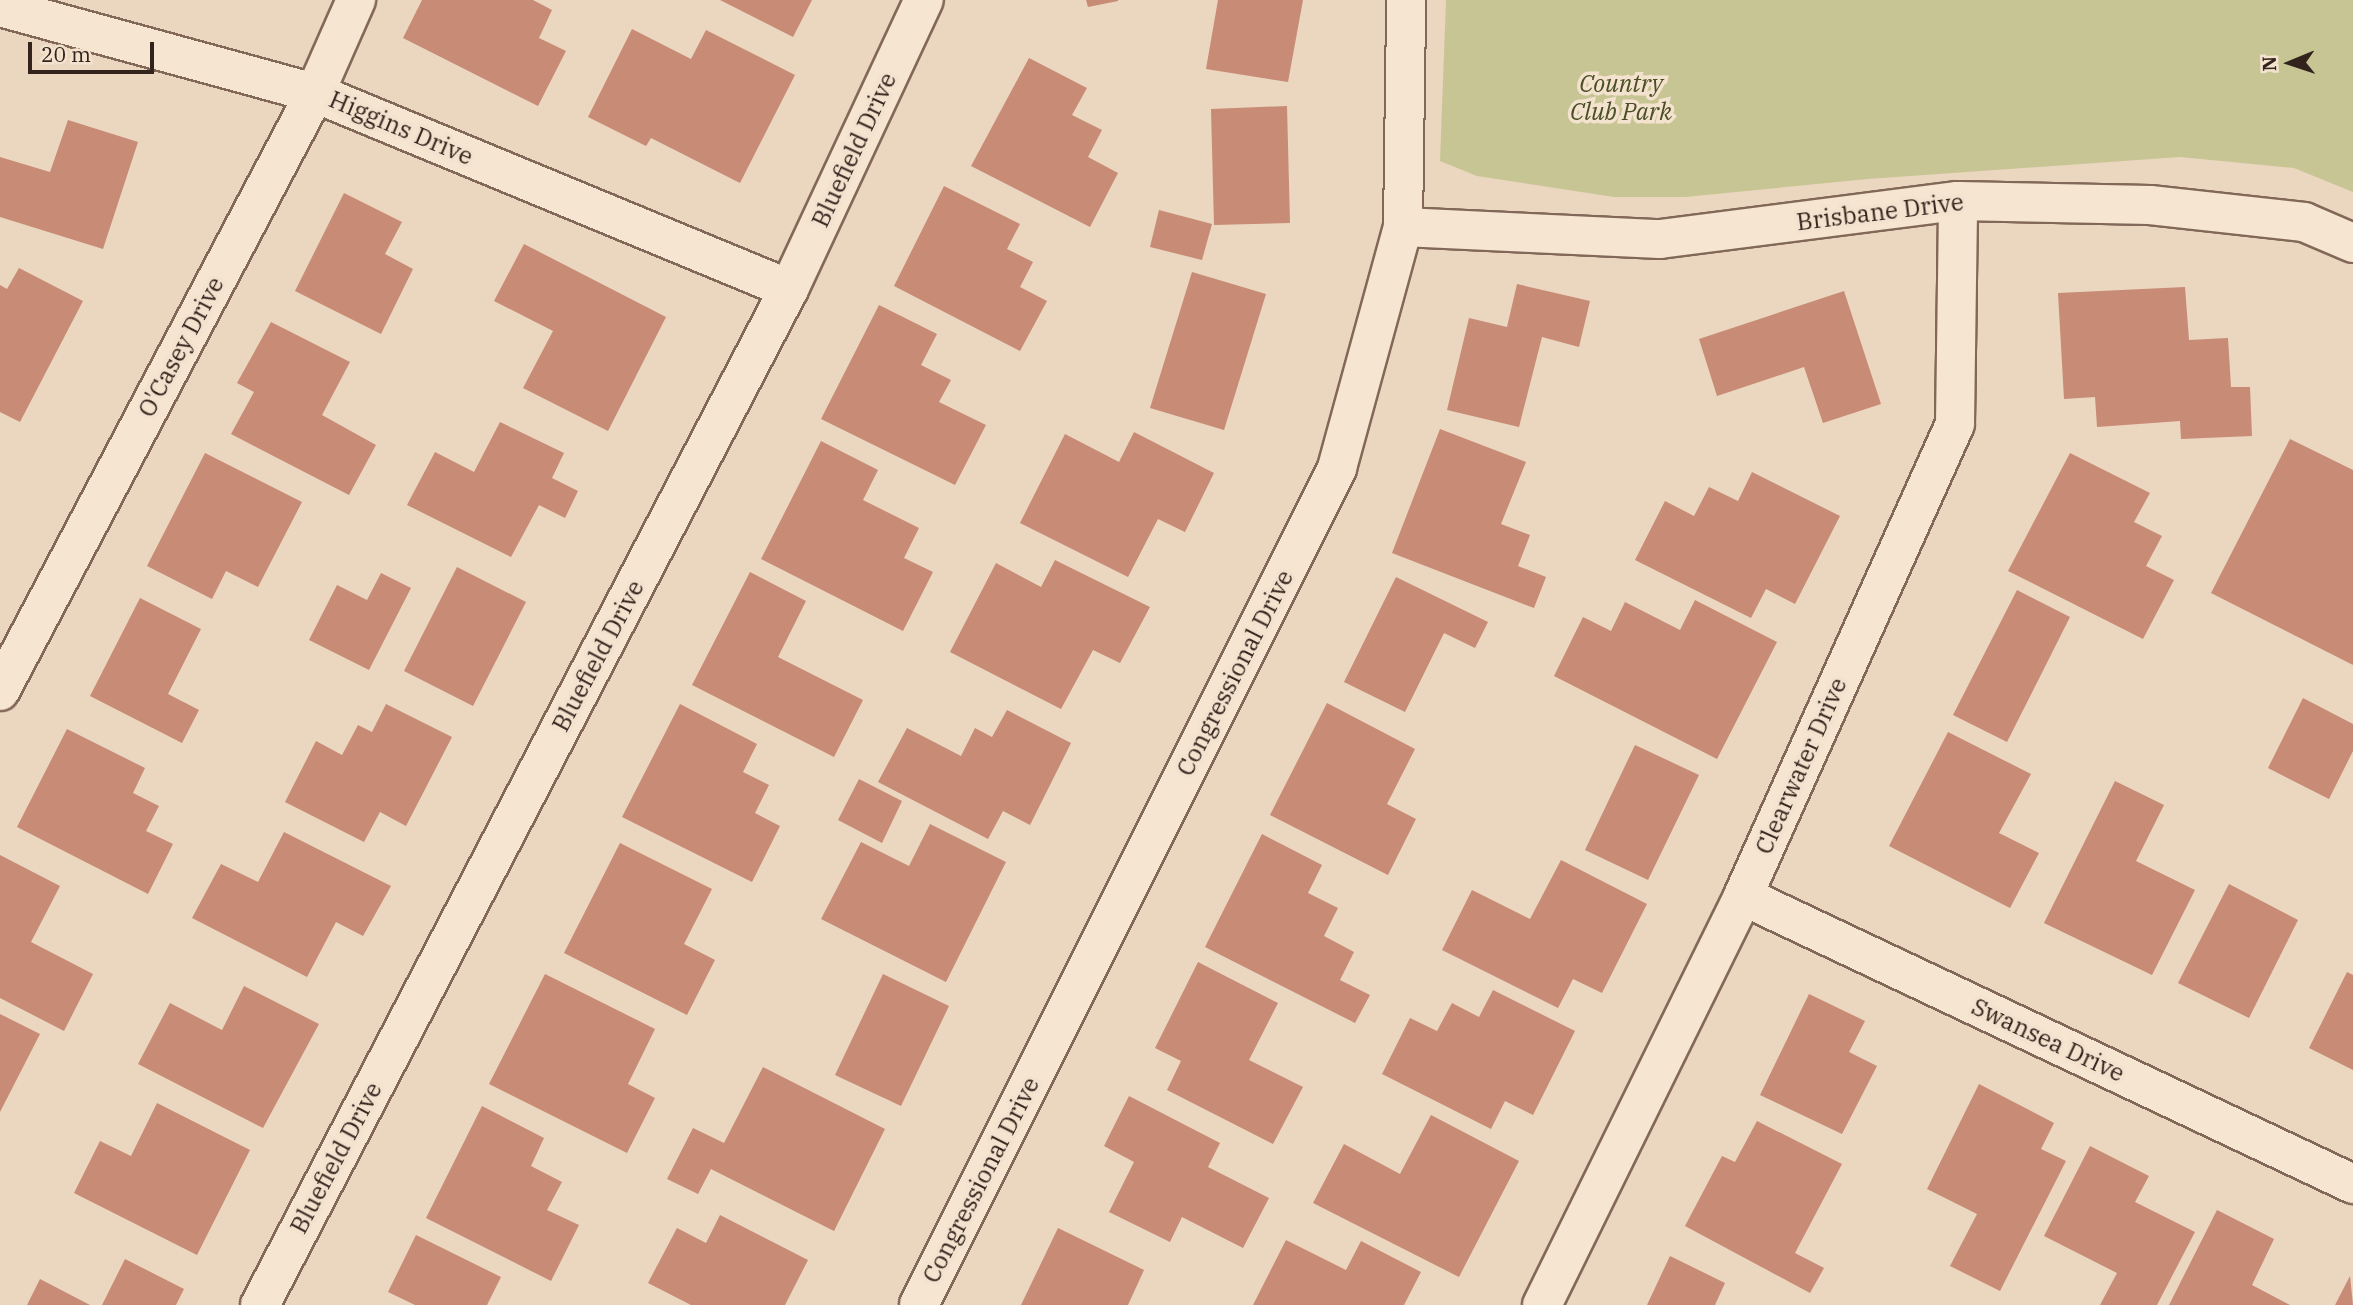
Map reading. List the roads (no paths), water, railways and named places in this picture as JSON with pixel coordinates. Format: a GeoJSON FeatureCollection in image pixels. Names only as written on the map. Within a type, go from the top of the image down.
{"type":"FeatureCollection","features":[{"type":"Feature","properties":{"kind":"street","name":"O'Casey Drive"},"geometry":{"type":"LineString","coordinates":[[0,691],[315,93],[356,0]]}},
{"type":"Feature","properties":{"kind":"street","name":"Bluefield Drive"},"geometry":{"type":"LineString","coordinates":[[260,1305],[789,289],[924,0]]}},
{"type":"Feature","properties":{"kind":"street","name":"Congressional Drive"},"geometry":{"type":"LineString","coordinates":[[919,1305],[1338,468],[1403,227],[1406,0]]}},
{"type":"Feature","properties":{"kind":"street","name":"Higgins Drive"},"geometry":{"type":"LineString","coordinates":[[0,7],[315,93],[789,289]]}},
{"type":"Feature","properties":{"kind":"street","name":"Brisbane Drive"},"geometry":{"type":"LineString","coordinates":[[1403,227],[1660,240],[1958,201],[2150,205],[2304,222],[2353,243]]}},
{"type":"Feature","properties":{"kind":"street","name":"Clearwater Drive"},"geometry":{"type":"LineString","coordinates":[[1542,1305],[1743,896],[1955,424],[1958,201]]}},
{"type":"Feature","properties":{"kind":"street","name":"Swansea Drive"},"geometry":{"type":"LineString","coordinates":[[1743,896],[2353,1184]]}},
{"type":"Feature","properties":{"kind":"park label","name":"Country Club Park"},"geometry":{"type":"Point","coordinates":[1621,98]}}]}
